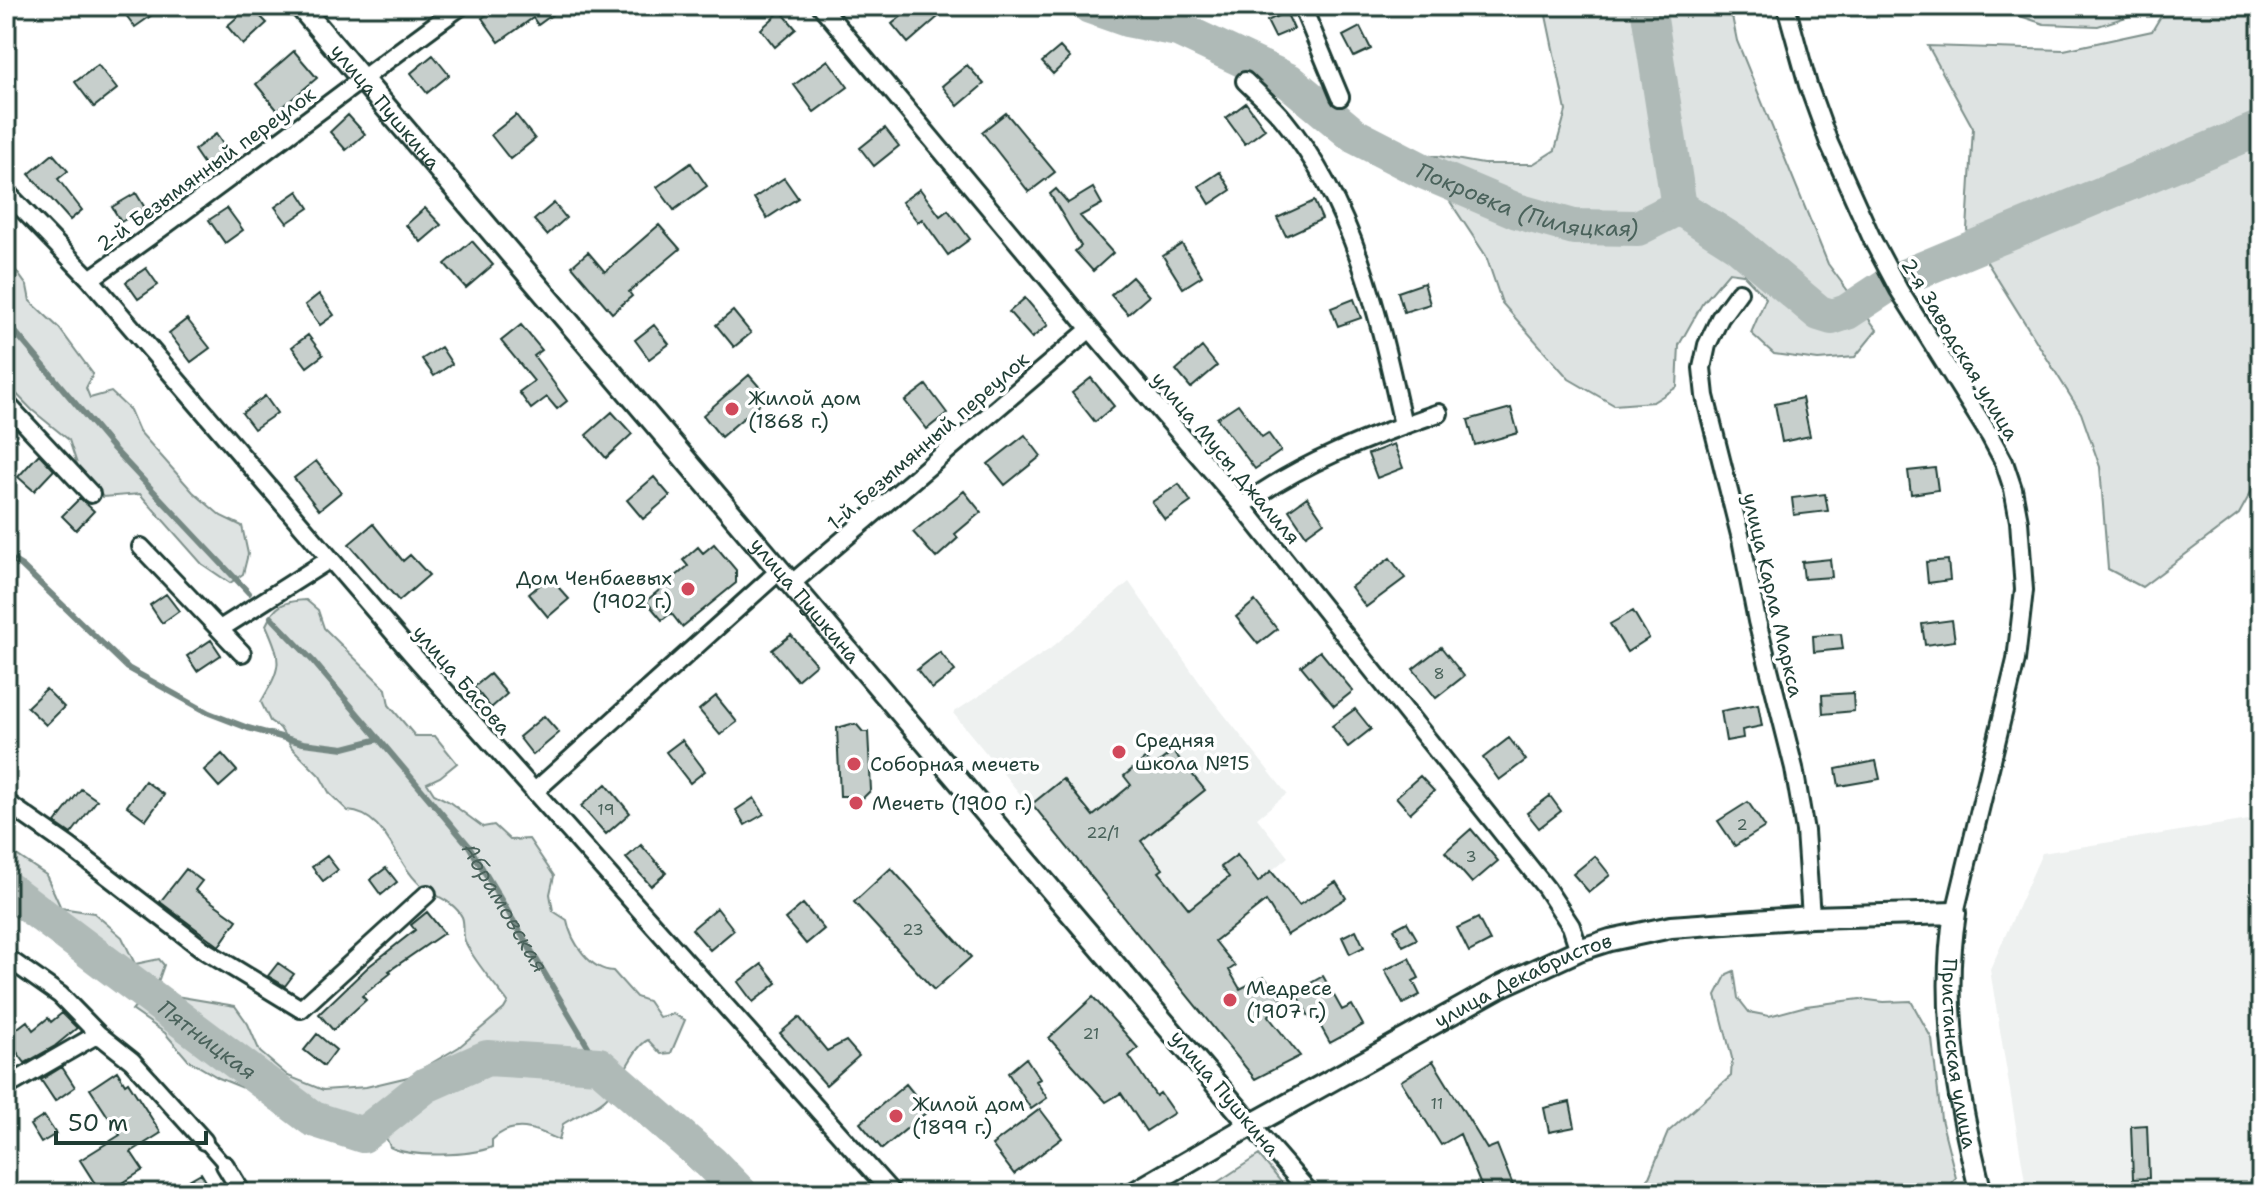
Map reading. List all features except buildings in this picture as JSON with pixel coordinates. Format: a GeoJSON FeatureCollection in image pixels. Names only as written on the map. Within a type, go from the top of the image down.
{"type":"FeatureCollection","features":[{"type":"Feature","properties":{"kind":"street","name":"улица Пушкина"},"geometry":{"type":"LineString","coordinates":[[300,6],[1310,1193]]}},
{"type":"Feature","properties":{"kind":"street","name":"2-й Безымянный переулок"},"geometry":{"type":"LineString","coordinates":[[90,279],[232,179],[461,6]]}},
{"type":"Feature","properties":{"kind":"street","name":"улица Мусы Джалиля"},"geometry":{"type":"LineString","coordinates":[[821,6],[1242,506],[1546,888],[1571,926],[1579,950]]}},
{"type":"Feature","properties":{"kind":"street"},"geometry":{"type":"LineString","coordinates":[[1302,6],[1340,97]]}},
{"type":"Feature","properties":{"kind":"street","name":"2-я Заводская улица"},"geometry":{"type":"LineString","coordinates":[[1786,6],[1808,85],[1829,143],[1873,241],[1899,290],[2004,462],[2019,521],[2024,590],[2016,660],[1955,913]]}},
{"type":"Feature","properties":{"kind":"street"},"geometry":{"type":"LineString","coordinates":[[1245,81],[1282,117],[1300,141],[1344,218],[1373,295],[1403,425]]}},
{"type":"Feature","properties":{"kind":"street","name":"улица Басова"},"geometry":{"type":"LineString","coordinates":[[6,192],[90,279],[534,792],[892,1193]]}},
{"type":"Feature","properties":{"kind":"street","name":"улица Карла Маркса"},"geometry":{"type":"LineString","coordinates":[[1739,292],[1720,318],[1707,345],[1702,368],[1705,396],[1794,768],[1805,831],[1811,917]]}},
{"type":"Feature","properties":{"kind":"street","name":"1-й Безымянный переулок"},"geometry":{"type":"LineString","coordinates":[[534,792],[785,578],[1090,329]]}},
{"type":"Feature","properties":{"kind":"street"},"geometry":{"type":"LineString","coordinates":[[6,403],[91,494]]}},
{"type":"Feature","properties":{"kind":"street"},"geometry":{"type":"LineString","coordinates":[[1242,506],[1314,463],[1439,413]]}},
{"type":"Feature","properties":{"kind":"street"},"geometry":{"type":"LineString","coordinates":[[141,547],[242,653]]}},
{"type":"Feature","properties":{"kind":"street"},"geometry":{"type":"LineString","coordinates":[[220,629],[330,559]]}},
{"type":"Feature","properties":{"kind":"street"},"geometry":{"type":"LineString","coordinates":[[6,802],[204,950],[301,1009],[427,894]]}},
{"type":"Feature","properties":{"kind":"street","name":"улица Декабристов"},"geometry":{"type":"LineString","coordinates":[[1134,1193],[1501,986],[1579,950],[1671,927],[1811,917],[1955,913]]}},
{"type":"Feature","properties":{"kind":"street","name":"Пристанская улица"},"geometry":{"type":"LineString","coordinates":[[1955,913],[1949,950],[1950,1025],[1957,1082],[1981,1193]]}},
{"type":"Feature","properties":{"kind":"street"},"geometry":{"type":"LineString","coordinates":[[6,957],[60,995],[98,1034],[132,1061],[225,1165],[242,1193]]}},
{"type":"Feature","properties":{"kind":"street"},"geometry":{"type":"LineString","coordinates":[[6,1087],[98,1034]]}},
{"type":"Feature","properties":{"kind":"shaded area"},"geometry":{"type":"Polygon","coordinates":[[[1544,6],[1730,6],[1737,41],[1828,264],[1877,330],[1855,357],[1818,360],[1774,354],[1751,333],[1766,298],[1743,274],[1729,272],[1702,304],[1679,345],[1677,387],[1653,402],[1614,405],[1569,379],[1502,303],[1486,256],[1449,200],[1394,156],[1438,156],[1483,164],[1533,164],[1555,150],[1566,111],[1544,6]]]}},
{"type":"Feature","properties":{"kind":"shaded area"},"geometry":{"type":"Polygon","coordinates":[[[1990,6],[2152,6],[2098,26],[2044,24],[1990,6]]]}},
{"type":"Feature","properties":{"kind":"shaded area"},"geometry":{"type":"Polygon","coordinates":[[[2167,6],[2261,6],[2261,474],[2239,514],[2142,587],[2108,569],[2100,467],[2081,413],[1967,230],[1973,128],[1928,46],[2064,50],[2152,31],[2167,6]]]}},
{"type":"Feature","properties":{"kind":"shaded area"},"geometry":{"type":"Polygon","coordinates":[[[6,257],[27,286],[30,301],[59,328],[93,374],[86,388],[90,398],[111,392],[130,410],[139,431],[193,492],[221,516],[242,526],[248,554],[243,574],[230,583],[202,564],[140,494],[103,497],[78,467],[69,440],[32,410],[6,383],[6,257]]]}},
{"type":"Feature","properties":{"kind":"shaded area","name":"Средняя школа №15"},"geometry":{"type":"Polygon","coordinates":[[[1129,582],[1207,693],[1287,794],[1257,818],[1288,857],[1258,882],[1236,855],[1221,867],[1229,877],[1146,945],[953,713],[1050,649],[1129,582]]]}},
{"type":"Feature","properties":{"kind":"shaded area"},"geometry":{"type":"Polygon","coordinates":[[[306,600],[318,610],[324,628],[386,689],[389,705],[415,736],[435,736],[457,763],[427,783],[434,794],[483,827],[494,825],[510,840],[529,839],[554,876],[550,894],[553,911],[567,920],[573,937],[589,960],[613,971],[636,997],[648,1001],[659,1017],[673,1014],[685,1020],[671,1053],[661,1054],[648,1040],[632,1057],[607,1097],[563,1124],[559,1140],[542,1132],[516,1128],[500,1134],[492,1140],[492,1147],[482,1150],[426,1154],[390,1147],[381,1133],[348,1119],[344,1133],[335,1133],[188,1060],[165,1033],[132,1010],[149,989],[150,977],[123,992],[109,973],[81,963],[75,951],[6,902],[6,848],[46,875],[61,908],[94,913],[122,937],[135,964],[159,959],[164,965],[158,982],[164,994],[235,1006],[248,1024],[260,1052],[288,1076],[323,1090],[366,1087],[408,1077],[459,1047],[504,1009],[508,1002],[468,948],[459,912],[413,878],[381,830],[361,814],[348,811],[330,794],[320,776],[292,748],[280,728],[270,721],[261,702],[273,681],[277,657],[266,625],[281,605],[306,600]]]}},
{"type":"Feature","properties":{"kind":"shaded area"},"geometry":{"type":"Polygon","coordinates":[[[2261,818],[2261,1193],[2027,1193],[1990,970],[2042,853],[2261,818]]]}},
{"type":"Feature","properties":{"kind":"shaded area"},"geometry":{"type":"Polygon","coordinates":[[[1734,971],[1738,998],[1749,1012],[1769,1016],[1806,1006],[1860,999],[1911,1001],[1932,1039],[1941,1119],[1956,1178],[1944,1193],[1901,1193],[1874,1182],[1864,1193],[1646,1193],[1647,1182],[1668,1132],[1731,1076],[1732,1058],[1716,995],[1727,974],[1734,971]]]}},
{"type":"Feature","properties":{"kind":"shaded area"},"geometry":{"type":"Polygon","coordinates":[[[1259,1155],[1290,1193],[1201,1193],[1259,1155]]]}},
{"type":"Feature","properties":{"kind":"waterway","name":"Покровка (Пиляцкая)"},"geometry":{"type":"LineString","coordinates":[[1090,6],[1127,19],[1178,29],[1289,81],[1355,136],[1423,171],[1517,211],[1574,227],[1638,228],[1679,207],[1737,244],[1819,313],[1832,317],[1847,312],[1894,281],[2261,128]]}},
{"type":"Feature","properties":{"kind":"waterway"},"geometry":{"type":"LineString","coordinates":[[1648,6],[1679,207]]}},
{"type":"Feature","properties":{"kind":"waterway","name":"Абрамовская"},"geometry":{"type":"LineString","coordinates":[[6,321],[112,447],[249,593]]}},
{"type":"Feature","properties":{"kind":"waterway"},"geometry":{"type":"LineString","coordinates":[[6,556],[22,566],[128,668],[209,713],[248,728],[303,743],[344,748],[379,739]]}},
{"type":"Feature","properties":{"kind":"waterway","name":"Абрамовская"},"geometry":{"type":"LineString","coordinates":[[271,617],[313,661],[469,846],[599,1065]]}},
{"type":"Feature","properties":{"kind":"waterway","name":"Пятницкая"},"geometry":{"type":"LineString","coordinates":[[6,888],[313,1119],[363,1135],[426,1085],[487,1058],[599,1065],[711,1163],[740,1193]]}},
{"type":"Feature","properties":{"kind":"place","name":"Жилой дом (1868 г.)"},"geometry":{"type":"Point","coordinates":[732,409]}},
{"type":"Feature","properties":{"kind":"place","name":"Дом Ченбаевых (1902 г.)"},"geometry":{"type":"Point","coordinates":[688,589]}},
{"type":"Feature","properties":{"kind":"place","name":"Средняя школа №15"},"geometry":{"type":"Point","coordinates":[1119,752]}},
{"type":"Feature","properties":{"kind":"place","name":"Соборная мечеть"},"geometry":{"type":"Point","coordinates":[854,764]}},
{"type":"Feature","properties":{"kind":"place","name":"Мечеть (1900 г.)"},"geometry":{"type":"Point","coordinates":[856,803]}},
{"type":"Feature","properties":{"kind":"place","name":"Медресе (1907 г.)"},"geometry":{"type":"Point","coordinates":[1230,1000]}},
{"type":"Feature","properties":{"kind":"place","name":"Жилой дом (1899 г.)"},"geometry":{"type":"Point","coordinates":[896,1116]}}]}
